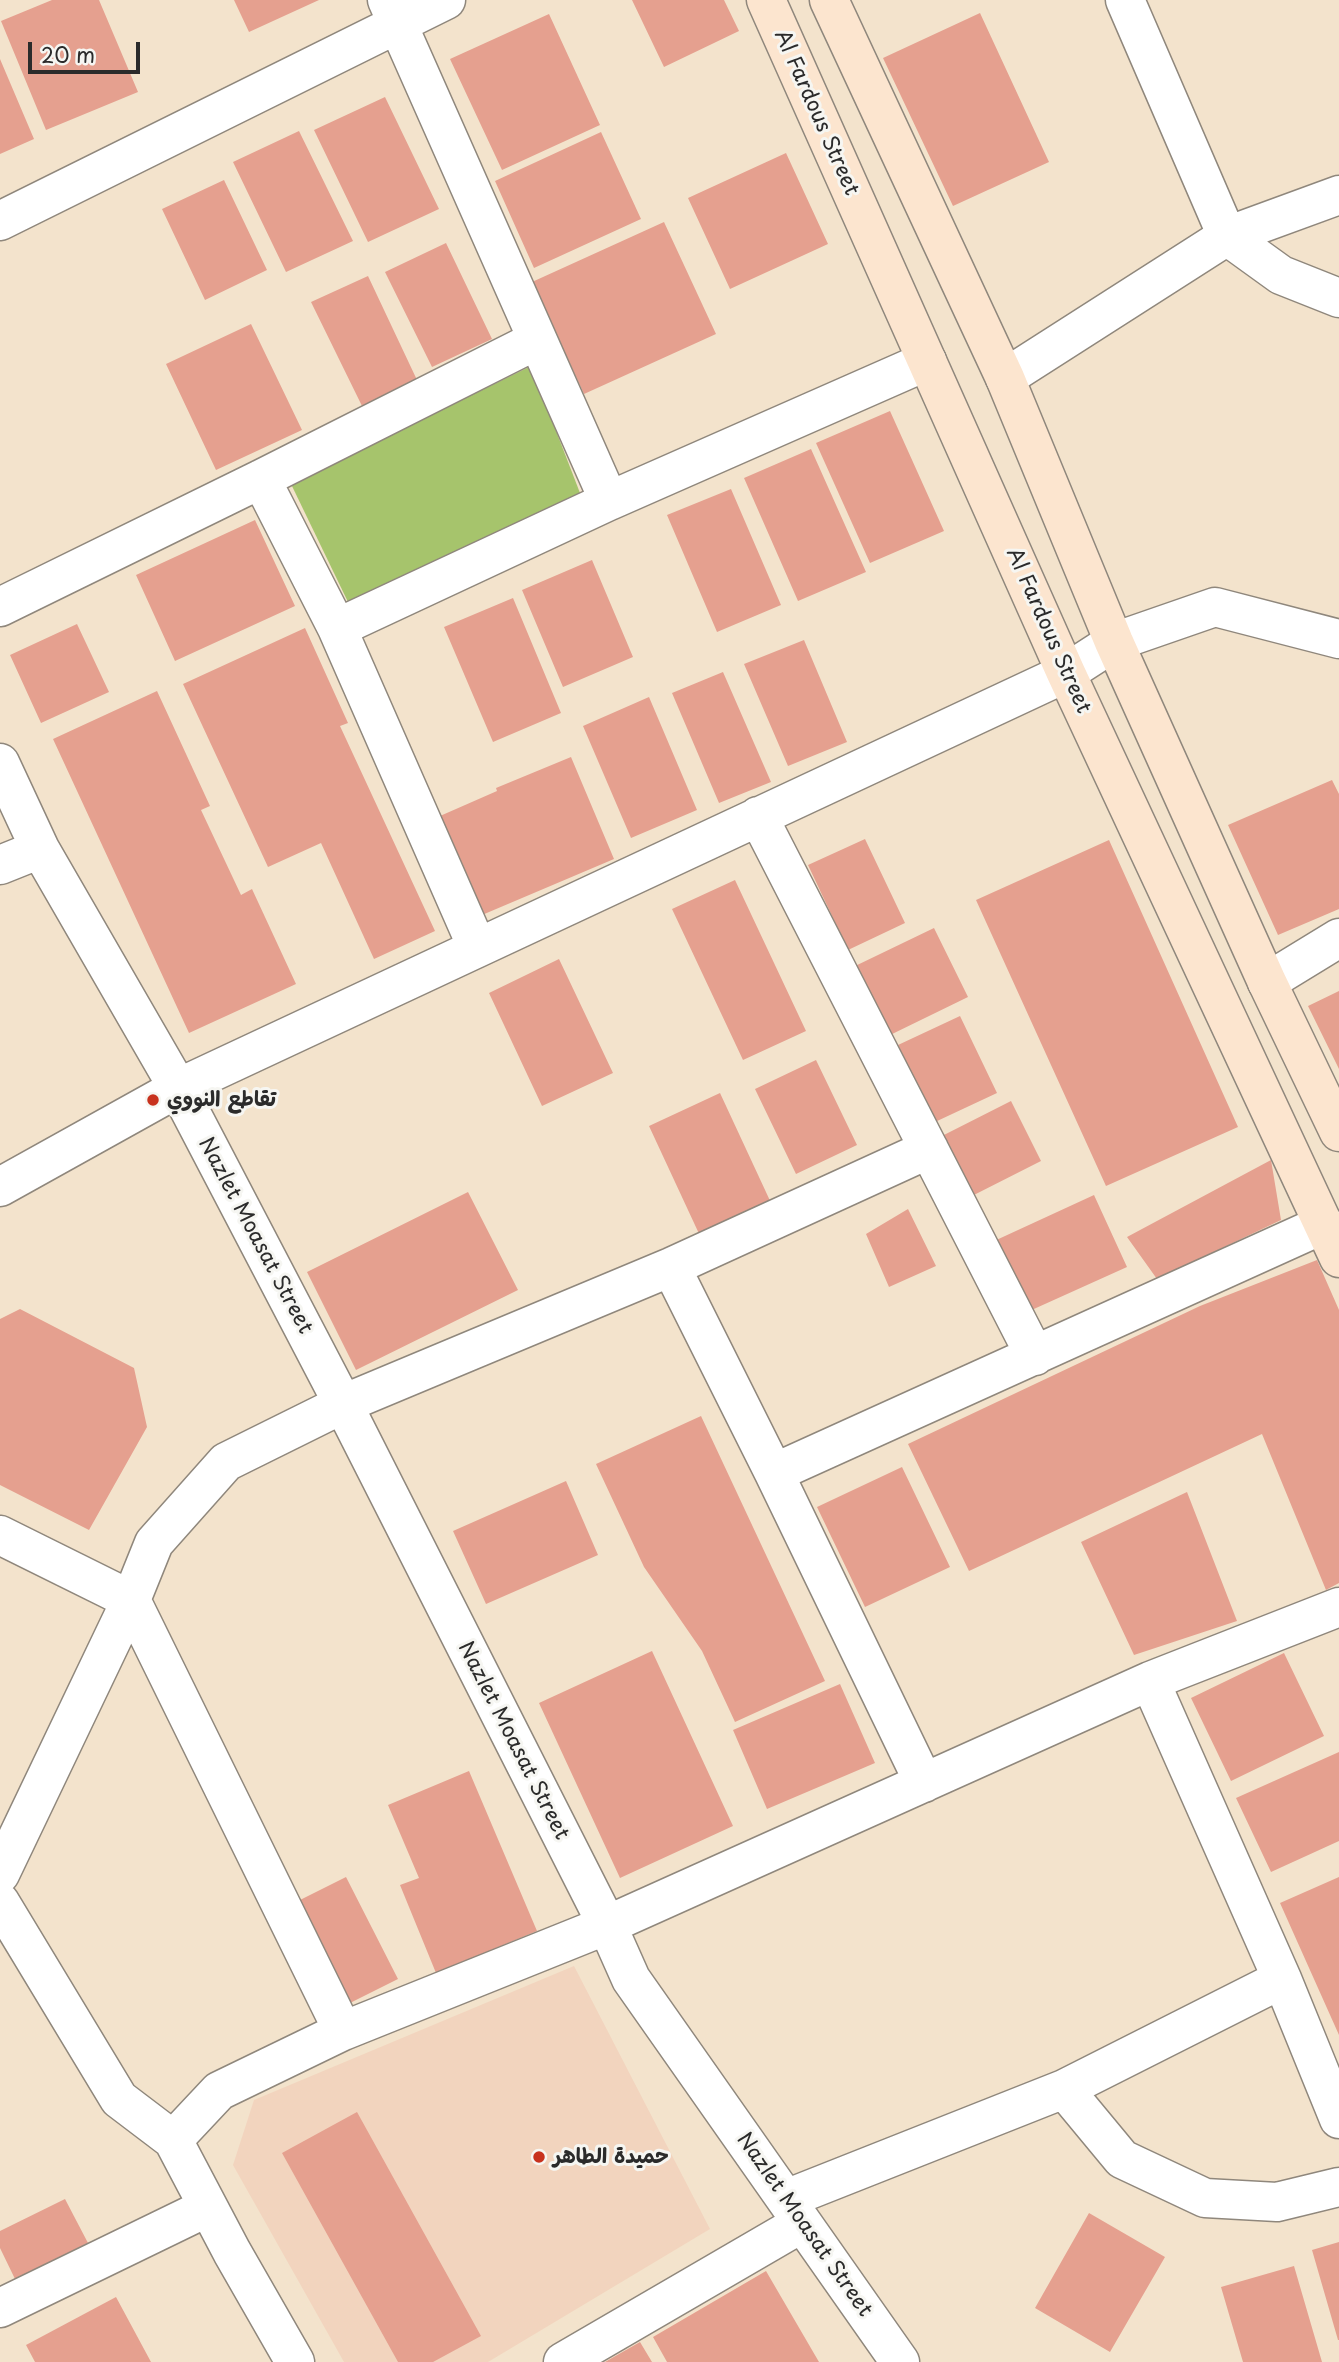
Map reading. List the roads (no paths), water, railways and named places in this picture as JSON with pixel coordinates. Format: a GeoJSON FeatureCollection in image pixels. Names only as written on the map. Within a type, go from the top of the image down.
{"type":"FeatureCollection","features":[{"type":"Feature","properties":{"kind":"main road","name":"Al Fardous Street"},"geometry":{"type":"LineString","coordinates":[[766,0],[1066,673],[1332,1241]]}},
{"type":"Feature","properties":{"kind":"main road"},"geometry":{"type":"LineString","coordinates":[[829,0],[1005,379],[1114,642],[1267,982],[1339,1132]]}},
{"type":"Feature","properties":{"kind":"street"},"geometry":{"type":"LineString","coordinates":[[0,221],[392,12],[446,0]]}},
{"type":"Feature","properties":{"kind":"street"},"geometry":{"type":"LineString","coordinates":[[1125,0],[1227,236],[1281,275],[1339,298]]}},
{"type":"Feature","properties":{"kind":"street"},"geometry":{"type":"LineString","coordinates":[[392,12],[609,501]]}},
{"type":"Feature","properties":{"kind":"street"},"geometry":{"type":"LineString","coordinates":[[1005,379],[1227,236],[1339,195]]}},
{"type":"Feature","properties":{"kind":"street"},"geometry":{"type":"LineString","coordinates":[[0,607],[537,340]]}},
{"type":"Feature","properties":{"kind":"street"},"geometry":{"type":"LineString","coordinates":[[337,628],[609,501],[927,360]]}},
{"type":"Feature","properties":{"kind":"street"},"geometry":{"type":"LineString","coordinates":[[261,479],[337,628],[477,947]]}},
{"type":"Feature","properties":{"kind":"street"},"geometry":{"type":"LineString","coordinates":[[0,1187],[178,1088],[1066,673],[1114,642],[1215,607],[1339,637]]}},
{"type":"Feature","properties":{"kind":"street","name":"Nazlet Moasat Street"},"geometry":{"type":"LineString","coordinates":[[0,763],[40,849],[178,1088],[342,1404],[607,1925],[631,1979],[900,2362]]}},
{"type":"Feature","properties":{"kind":"street"},"geometry":{"type":"LineString","coordinates":[[758,817],[1035,1356]]}},
{"type":"Feature","properties":{"kind":"street"},"geometry":{"type":"LineString","coordinates":[[0,865],[40,849]]}},
{"type":"Feature","properties":{"kind":"street"},"geometry":{"type":"LineString","coordinates":[[1267,982],[1339,938]]}},
{"type":"Feature","properties":{"kind":"street"},"geometry":{"type":"LineString","coordinates":[[0,1874],[131,1600],[154,1543],[226,1462],[342,1404],[671,1267],[929,1149]]}},
{"type":"Feature","properties":{"kind":"street"},"geometry":{"type":"LineString","coordinates":[[774,1473],[1035,1356],[1332,1241]]}},
{"type":"Feature","properties":{"kind":"street"},"geometry":{"type":"LineString","coordinates":[[671,1267],[924,1783]]}},
{"type":"Feature","properties":{"kind":"street"},"geometry":{"type":"LineString","coordinates":[[0,1535],[131,1600],[343,2031]]}},
{"type":"Feature","properties":{"kind":"street"},"geometry":{"type":"LineString","coordinates":[[173,2140],[219,2091],[343,2031],[607,1925],[1150,1681],[1339,1607]]}},
{"type":"Feature","properties":{"kind":"street"},"geometry":{"type":"LineString","coordinates":[[1150,1681],[1282,1979],[1339,2119]]}},
{"type":"Feature","properties":{"kind":"street"},"geometry":{"type":"LineString","coordinates":[[0,1902],[119,2099],[173,2140],[295,2362]]}},
{"type":"Feature","properties":{"kind":"street"},"geometry":{"type":"LineString","coordinates":[[563,2362],[794,2211],[1064,2089],[1282,1979]]}},
{"type":"Feature","properties":{"kind":"street"},"geometry":{"type":"LineString","coordinates":[[1064,2089],[1122,2159],[1205,2198],[1277,2202],[1339,2188]]}},
{"type":"Feature","properties":{"kind":"street"},"geometry":{"type":"LineString","coordinates":[[0,2308],[208,2207]]}},
{"type":"Feature","properties":{"kind":"place","name":"تقاطع النووي"},"geometry":{"type":"Point","coordinates":[153,1100]}},
{"type":"Feature","properties":{"kind":"place","name":"حميدة الطاهر"},"geometry":{"type":"Point","coordinates":[539,2157]}}]}
